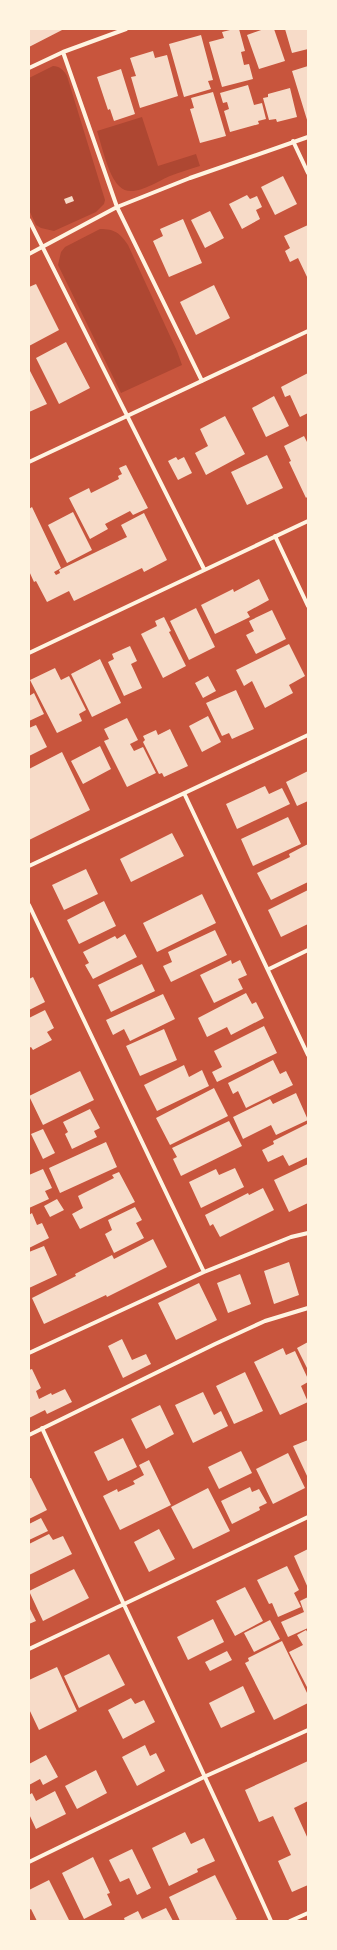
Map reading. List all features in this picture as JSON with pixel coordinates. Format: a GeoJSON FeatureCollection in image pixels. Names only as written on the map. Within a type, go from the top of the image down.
{"type":"FeatureCollection","features":[{"type":"Feature","properties":{"kind":"street"},"geometry":{"type":"LineString","coordinates":[[29,68],[63,52],[126,29]]}},
{"type":"Feature","properties":{"kind":"street"},"geometry":{"type":"LineString","coordinates":[[63,52],[117,207],[202,381]]}},
{"type":"Feature","properties":{"kind":"street"},"geometry":{"type":"LineString","coordinates":[[29,254],[43,248],[117,207],[190,178],[308,137]]}},
{"type":"Feature","properties":{"kind":"street"},"geometry":{"type":"LineString","coordinates":[[293,141],[308,173]]}},
{"type":"Feature","properties":{"kind":"street"},"geometry":{"type":"LineString","coordinates":[[29,220],[204,569]]}},
{"type":"Feature","properties":{"kind":"street"},"geometry":{"type":"LineString","coordinates":[[29,462],[308,331]]}},
{"type":"Feature","properties":{"kind":"street"},"geometry":{"type":"LineString","coordinates":[[29,653],[308,521]]}},
{"type":"Feature","properties":{"kind":"street"},"geometry":{"type":"LineString","coordinates":[[275,536],[308,606]]}},
{"type":"Feature","properties":{"kind":"street"},"geometry":{"type":"LineString","coordinates":[[29,866],[308,735]]}},
{"type":"Feature","properties":{"kind":"street"},"geometry":{"type":"LineString","coordinates":[[184,793],[269,969],[308,1055]]}},
{"type":"Feature","properties":{"kind":"street"},"geometry":{"type":"LineString","coordinates":[[29,905],[204,1272]]}},
{"type":"Feature","properties":{"kind":"street"},"geometry":{"type":"LineString","coordinates":[[269,969],[308,950]]}},
{"type":"Feature","properties":{"kind":"street"},"geometry":{"type":"LineString","coordinates":[[29,1353],[204,1272],[291,1237],[308,1232]]}},
{"type":"Feature","properties":{"kind":"street"},"geometry":{"type":"LineString","coordinates":[[29,1435],[229,1337],[265,1321],[308,1308]]}},
{"type":"Feature","properties":{"kind":"street"},"geometry":{"type":"LineString","coordinates":[[42,1428],[123,1606],[206,1776],[271,1921]]}},
{"type":"Feature","properties":{"kind":"street"},"geometry":{"type":"LineString","coordinates":[[29,1649],[123,1606],[308,1517]]}},
{"type":"Feature","properties":{"kind":"street"},"geometry":{"type":"LineString","coordinates":[[29,1862],[206,1776],[308,1730]]}},
{"type":"Feature","properties":{"kind":"street"},"geometry":{"type":"LineString","coordinates":[[290,1921],[308,1913]]}},
{"type":"Feature","properties":{"kind":"shaded area"},"geometry":{"type":"Polygon","coordinates":[[[53,66],[61,69],[67,76],[105,200],[104,204],[96,212],[54,231],[41,228],[36,225],[29,210],[29,78],[53,66]]]}},
{"type":"Feature","properties":{"kind":"shaded area"},"geometry":{"type":"Polygon","coordinates":[[[142,117],[158,166],[196,154],[200,166],[170,176],[152,185],[137,190],[124,190],[119,186],[109,168],[97,131],[142,117]]]}},
{"type":"Feature","properties":{"kind":"shaded area"},"geometry":{"type":"Polygon","coordinates":[[[100,229],[117,232],[128,245],[182,365],[121,393],[58,265],[61,252],[65,247],[100,229]]]}},
{"type":"Feature","properties":{"kind":"building"},"geometry":{"type":"Polygon","coordinates":[[[29,29],[64,29],[29,47],[29,29]]]}},
{"type":"Feature","properties":{"kind":"building"},"geometry":{"type":"Polygon","coordinates":[[[239,29],[245,51],[241,52],[244,65],[249,64],[253,79],[222,87],[209,42],[224,38],[222,32],[239,29]]]}},
{"type":"Feature","properties":{"kind":"building"},"geometry":{"type":"Polygon","coordinates":[[[264,29],[274,29],[285,61],[259,69],[247,35],[264,29]]]}},
{"type":"Feature","properties":{"kind":"building"},"geometry":{"type":"Polygon","coordinates":[[[285,29],[308,29],[308,49],[292,53],[285,29]]]}},
{"type":"Feature","properties":{"kind":"building"},"geometry":{"type":"Polygon","coordinates":[[[201,35],[213,80],[208,81],[211,89],[184,97],[169,44],[201,35]]]}},
{"type":"Feature","properties":{"kind":"building"},"geometry":{"type":"Polygon","coordinates":[[[153,51],[155,58],[167,55],[178,96],[140,108],[131,77],[136,76],[130,58],[153,51]]]}},
{"type":"Feature","properties":{"kind":"building"},"geometry":{"type":"Polygon","coordinates":[[[308,66],[308,123],[292,71],[308,66]]]}},
{"type":"Feature","properties":{"kind":"building"},"geometry":{"type":"Polygon","coordinates":[[[121,69],[135,114],[114,121],[110,109],[108,110],[97,77],[121,69]]]}},
{"type":"Feature","properties":{"kind":"building"},"geometry":{"type":"Polygon","coordinates":[[[248,85],[254,105],[262,103],[266,119],[258,121],[259,124],[230,132],[224,111],[229,109],[227,102],[223,103],[220,93],[248,85]]]}},
{"type":"Feature","properties":{"kind":"building"},"geometry":{"type":"Polygon","coordinates":[[[290,88],[297,117],[277,122],[276,119],[269,120],[263,98],[268,97],[268,94],[290,88]]]}},
{"type":"Feature","properties":{"kind":"building"},"geometry":{"type":"Polygon","coordinates":[[[213,92],[226,136],[200,143],[190,109],[194,108],[191,98],[213,92]]]}},
{"type":"Feature","properties":{"kind":"building"},"geometry":{"type":"Polygon","coordinates":[[[283,176],[297,204],[275,215],[261,187],[283,176]]]}},
{"type":"Feature","properties":{"kind":"building"},"geometry":{"type":"Polygon","coordinates":[[[247,195],[250,199],[257,196],[262,207],[256,210],[260,219],[242,229],[229,204],[247,195]]]}},
{"type":"Feature","properties":{"kind":"building"},"geometry":{"type":"Polygon","coordinates":[[[72,196],[74,201],[66,204],[64,199],[72,196]]]}},
{"type":"Feature","properties":{"kind":"building"},"geometry":{"type":"Polygon","coordinates":[[[210,211],[224,238],[205,248],[191,220],[210,211]]]}},
{"type":"Feature","properties":{"kind":"building"},"geometry":{"type":"Polygon","coordinates":[[[183,219],[202,263],[169,277],[153,241],[163,236],[160,229],[183,219]]]}},
{"type":"Feature","properties":{"kind":"building"},"geometry":{"type":"Polygon","coordinates":[[[308,225],[308,279],[298,258],[290,262],[285,251],[290,248],[284,236],[308,225]]]}},
{"type":"Feature","properties":{"kind":"building"},"geometry":{"type":"Polygon","coordinates":[[[36,284],[59,330],[29,346],[29,287],[36,284]]]}},
{"type":"Feature","properties":{"kind":"building"},"geometry":{"type":"Polygon","coordinates":[[[214,285],[230,318],[196,335],[180,302],[214,285]]]}},
{"type":"Feature","properties":{"kind":"building"},"geometry":{"type":"Polygon","coordinates":[[[66,342],[90,388],[59,404],[36,358],[66,342]]]}},
{"type":"Feature","properties":{"kind":"building"},"geometry":{"type":"Polygon","coordinates":[[[29,369],[47,404],[29,412],[29,369]]]}},
{"type":"Feature","properties":{"kind":"building"},"geometry":{"type":"Polygon","coordinates":[[[308,373],[308,413],[300,417],[290,395],[285,397],[281,387],[308,373]]]}},
{"type":"Feature","properties":{"kind":"building"},"geometry":{"type":"Polygon","coordinates":[[[274,396],[289,426],[266,437],[252,408],[274,396]]]}},
{"type":"Feature","properties":{"kind":"building"},"geometry":{"type":"Polygon","coordinates":[[[225,416],[245,454],[206,475],[195,453],[208,446],[200,429],[225,416]]]}},
{"type":"Feature","properties":{"kind":"building"},"geometry":{"type":"Polygon","coordinates":[[[304,436],[308,444],[308,496],[306,498],[289,462],[291,461],[284,446],[304,436]]]}},
{"type":"Feature","properties":{"kind":"building"},"geometry":{"type":"Polygon","coordinates":[[[267,455],[283,488],[247,505],[231,472],[267,455]]]}},
{"type":"Feature","properties":{"kind":"building"},"geometry":{"type":"Polygon","coordinates":[[[176,457],[178,460],[184,457],[192,473],[178,480],[168,461],[176,457]]]}},
{"type":"Feature","properties":{"kind":"building"},"geometry":{"type":"Polygon","coordinates":[[[126,465],[148,508],[133,515],[130,511],[105,524],[108,529],[90,539],[69,498],[89,488],[91,493],[119,479],[118,476],[122,474],[119,468],[126,465]]]}},
{"type":"Feature","properties":{"kind":"building"},"geometry":{"type":"Polygon","coordinates":[[[32,507],[61,568],[54,572],[56,575],[60,573],[59,570],[127,537],[121,525],[144,513],[167,560],[144,572],[142,568],[74,601],[69,591],[47,602],[29,571],[29,509],[32,507]]]}},
{"type":"Feature","properties":{"kind":"building"},"geometry":{"type":"Polygon","coordinates":[[[73,512],[92,550],[67,563],[48,525],[73,512]]]}},
{"type":"Feature","properties":{"kind":"building"},"geometry":{"type":"Polygon","coordinates":[[[259,579],[269,600],[247,612],[250,617],[215,634],[201,605],[233,589],[234,592],[259,579]]]}},
{"type":"Feature","properties":{"kind":"building"},"geometry":{"type":"Polygon","coordinates":[[[196,608],[215,647],[189,660],[170,621],[196,608]]]}},
{"type":"Feature","properties":{"kind":"building"},"geometry":{"type":"Polygon","coordinates":[[[272,610],[286,639],[256,654],[246,635],[254,631],[249,621],[272,610]]]}},
{"type":"Feature","properties":{"kind":"building"},"geometry":{"type":"Polygon","coordinates":[[[164,617],[171,631],[169,632],[186,666],[163,678],[141,634],[157,626],[155,621],[164,617]]]}},
{"type":"Feature","properties":{"kind":"building"},"geometry":{"type":"Polygon","coordinates":[[[289,644],[305,676],[289,685],[293,693],[265,708],[252,681],[244,686],[236,670],[289,644]]]}},
{"type":"Feature","properties":{"kind":"building"},"geometry":{"type":"Polygon","coordinates":[[[130,646],[137,661],[131,664],[142,688],[124,696],[108,662],[114,659],[112,654],[130,646]]]}},
{"type":"Feature","properties":{"kind":"building"},"geometry":{"type":"Polygon","coordinates":[[[100,659],[121,703],[92,717],[71,674],[100,659]]]}},
{"type":"Feature","properties":{"kind":"building"},"geometry":{"type":"Polygon","coordinates":[[[55,668],[61,680],[69,676],[86,710],[79,714],[82,721],[57,733],[30,680],[55,668]]]}},
{"type":"Feature","properties":{"kind":"building"},"geometry":{"type":"Polygon","coordinates":[[[208,676],[216,691],[203,698],[195,683],[208,676]]]}},
{"type":"Feature","properties":{"kind":"building"},"geometry":{"type":"Polygon","coordinates":[[[236,690],[254,729],[232,739],[229,733],[222,736],[206,703],[236,690]]]}},
{"type":"Feature","properties":{"kind":"building"},"geometry":{"type":"Polygon","coordinates":[[[34,693],[44,714],[29,721],[29,696],[34,693]]]}},
{"type":"Feature","properties":{"kind":"building"},"geometry":{"type":"Polygon","coordinates":[[[208,716],[221,742],[202,752],[189,726],[208,716]]]}},
{"type":"Feature","properties":{"kind":"building"},"geometry":{"type":"Polygon","coordinates":[[[127,718],[138,740],[130,744],[134,751],[143,747],[156,773],[127,787],[104,741],[109,739],[104,729],[127,718]]]}},
{"type":"Feature","properties":{"kind":"building"},"geometry":{"type":"Polygon","coordinates":[[[36,725],[47,747],[29,756],[29,728],[36,725]]]}},
{"type":"Feature","properties":{"kind":"building"},"geometry":{"type":"Polygon","coordinates":[[[170,729],[188,766],[164,777],[162,773],[159,774],[143,742],[145,740],[143,736],[156,730],[158,735],[170,729]]]}},
{"type":"Feature","properties":{"kind":"building"},"geometry":{"type":"Polygon","coordinates":[[[100,746],[111,769],[83,784],[71,761],[100,746]]]}},
{"type":"Feature","properties":{"kind":"building"},"geometry":{"type":"Polygon","coordinates":[[[62,752],[90,810],[29,840],[29,769],[62,752]]]}},
{"type":"Feature","properties":{"kind":"building"},"geometry":{"type":"Polygon","coordinates":[[[308,771],[308,801],[297,806],[286,782],[308,771]]]}},
{"type":"Feature","properties":{"kind":"building"},"geometry":{"type":"Polygon","coordinates":[[[265,786],[269,794],[282,788],[290,804],[237,829],[226,804],[265,786]]]}},
{"type":"Feature","properties":{"kind":"building"},"geometry":{"type":"Polygon","coordinates":[[[288,817],[301,844],[253,866],[241,839],[288,817]]]}},
{"type":"Feature","properties":{"kind":"building"},"geometry":{"type":"Polygon","coordinates":[[[172,833],[184,856],[131,882],[120,859],[172,833]]]}},
{"type":"Feature","properties":{"kind":"building"},"geometry":{"type":"Polygon","coordinates":[[[308,844],[308,882],[271,900],[257,873],[290,857],[289,854],[308,844]]]}},
{"type":"Feature","properties":{"kind":"building"},"geometry":{"type":"Polygon","coordinates":[[[86,869],[98,894],[64,910],[52,885],[86,869]]]}},
{"type":"Feature","properties":{"kind":"building"},"geometry":{"type":"Polygon","coordinates":[[[308,890],[308,924],[281,937],[268,910],[308,890]]]}},
{"type":"Feature","properties":{"kind":"building"},"geometry":{"type":"Polygon","coordinates":[[[202,894],[216,923],[157,952],[143,923],[202,894]]]}},
{"type":"Feature","properties":{"kind":"building"},"geometry":{"type":"Polygon","coordinates":[[[104,901],[116,926],[79,944],[67,920],[104,901]]]}},
{"type":"Feature","properties":{"kind":"building"},"geometry":{"type":"Polygon","coordinates":[[[215,930],[227,955],[171,982],[163,966],[172,962],[168,952],[215,930]]]}},
{"type":"Feature","properties":{"kind":"building"},"geometry":{"type":"Polygon","coordinates":[[[125,934],[137,957],[93,979],[85,965],[89,963],[83,952],[115,936],[117,939],[125,934]]]}},
{"type":"Feature","properties":{"kind":"building"},"geometry":{"type":"Polygon","coordinates":[[[231,960],[232,964],[240,960],[247,975],[238,979],[243,989],[214,1003],[200,975],[231,960]]]}},
{"type":"Feature","properties":{"kind":"building"},"geometry":{"type":"Polygon","coordinates":[[[142,964],[155,991],[111,1012],[98,985],[142,964]]]}},
{"type":"Feature","properties":{"kind":"building"},"geometry":{"type":"Polygon","coordinates":[[[33,977],[45,1002],[29,1010],[29,979],[33,977]]]}},
{"type":"Feature","properties":{"kind":"building"},"geometry":{"type":"Polygon","coordinates":[[[246,993],[252,1004],[256,1002],[264,1018],[231,1035],[227,1027],[207,1037],[198,1018],[246,993]]]}},
{"type":"Feature","properties":{"kind":"building"},"geometry":{"type":"Polygon","coordinates":[[[163,994],[175,1019],[130,1041],[124,1029],[113,1035],[106,1020],[163,994]]]}},
{"type":"Feature","properties":{"kind":"building"},"geometry":{"type":"Polygon","coordinates":[[[45,1010],[54,1028],[47,1032],[52,1040],[33,1050],[31,1047],[29,1048],[29,1018],[45,1010]]]}},
{"type":"Feature","properties":{"kind":"building"},"geometry":{"type":"Polygon","coordinates":[[[264,1026],[277,1053],[217,1082],[212,1072],[222,1067],[214,1051],[264,1026]]]}},
{"type":"Feature","properties":{"kind":"building"},"geometry":{"type":"Polygon","coordinates":[[[164,1029],[177,1060],[140,1076],[126,1046],[164,1029]]]}},
{"type":"Feature","properties":{"kind":"building"},"geometry":{"type":"Polygon","coordinates":[[[273,1060],[280,1074],[286,1071],[293,1085],[246,1108],[238,1091],[233,1094],[228,1083],[273,1060]]]}},
{"type":"Feature","properties":{"kind":"building"},"geometry":{"type":"Polygon","coordinates":[[[184,1065],[189,1077],[202,1070],[209,1086],[157,1111],[144,1085],[184,1065]]]}},
{"type":"Feature","properties":{"kind":"building"},"geometry":{"type":"Polygon","coordinates":[[[80,1071],[94,1100],[43,1125],[29,1096],[80,1071]]]}},
{"type":"Feature","properties":{"kind":"building"},"geometry":{"type":"Polygon","coordinates":[[[214,1088],[228,1116],[170,1145],[156,1118],[214,1088]]]}},
{"type":"Feature","properties":{"kind":"building"},"geometry":{"type":"Polygon","coordinates":[[[296,1093],[308,1120],[276,1135],[271,1125],[243,1139],[233,1117],[270,1099],[273,1104],[296,1093]]]}},
{"type":"Feature","properties":{"kind":"building"},"geometry":{"type":"Polygon","coordinates":[[[90,1109],[100,1128],[94,1131],[97,1137],[72,1149],[65,1134],[68,1132],[63,1122],[90,1109]]]}},
{"type":"Feature","properties":{"kind":"building"},"geometry":{"type":"Polygon","coordinates":[[[229,1121],[242,1146],[181,1176],[173,1159],[177,1157],[172,1148],[229,1121]]]}},
{"type":"Feature","properties":{"kind":"building"},"geometry":{"type":"Polygon","coordinates":[[[307,1124],[308,1157],[289,1166],[283,1155],[268,1162],[262,1150],[274,1144],[273,1141],[307,1124]]]}},
{"type":"Feature","properties":{"kind":"building"},"geometry":{"type":"Polygon","coordinates":[[[43,1129],[55,1153],[43,1159],[31,1134],[43,1129]]]}},
{"type":"Feature","properties":{"kind":"building"},"geometry":{"type":"Polygon","coordinates":[[[106,1142],[117,1167],[60,1193],[49,1168],[106,1142]]]}},
{"type":"Feature","properties":{"kind":"building"},"geometry":{"type":"Polygon","coordinates":[[[308,1164],[308,1203],[289,1212],[274,1180],[308,1164]]]}},
{"type":"Feature","properties":{"kind":"building"},"geometry":{"type":"Polygon","coordinates":[[[235,1168],[244,1187],[201,1208],[189,1182],[216,1169],[219,1175],[235,1168]]]}},
{"type":"Feature","properties":{"kind":"building"},"geometry":{"type":"Polygon","coordinates":[[[43,1169],[52,1188],[45,1191],[49,1199],[29,1208],[29,1175],[43,1169]]]}},
{"type":"Feature","properties":{"kind":"building"},"geometry":{"type":"Polygon","coordinates":[[[119,1172],[135,1202],[80,1229],[72,1214],[83,1208],[78,1196],[114,1178],[112,1175],[119,1172]]]}},
{"type":"Feature","properties":{"kind":"building"},"geometry":{"type":"Polygon","coordinates":[[[263,1188],[274,1210],[220,1237],[213,1224],[210,1226],[205,1215],[248,1193],[249,1195],[263,1188]]]}},
{"type":"Feature","properties":{"kind":"building"},"geometry":{"type":"Polygon","coordinates":[[[57,1199],[64,1210],[50,1217],[44,1206],[57,1199]]]}},
{"type":"Feature","properties":{"kind":"building"},"geometry":{"type":"Polygon","coordinates":[[[135,1207],[142,1220],[136,1223],[144,1238],[114,1253],[105,1234],[112,1230],[108,1220],[135,1207]]]}},
{"type":"Feature","properties":{"kind":"building"},"geometry":{"type":"Polygon","coordinates":[[[32,1213],[37,1225],[42,1223],[49,1238],[29,1248],[29,1215],[32,1213]]]}},
{"type":"Feature","properties":{"kind":"building"},"geometry":{"type":"Polygon","coordinates":[[[153,1239],[167,1267],[107,1297],[106,1295],[44,1324],[32,1298],[76,1276],[75,1274],[112,1255],[114,1259],[153,1239]]]}},
{"type":"Feature","properties":{"kind":"building"},"geometry":{"type":"Polygon","coordinates":[[[44,1246],[57,1275],[29,1288],[29,1252],[44,1246]]]}},
{"type":"Feature","properties":{"kind":"building"},"geometry":{"type":"Polygon","coordinates":[[[289,1262],[299,1295],[274,1304],[264,1271],[289,1262]]]}},
{"type":"Feature","properties":{"kind":"building"},"geometry":{"type":"Polygon","coordinates":[[[240,1274],[251,1304],[228,1313],[217,1283],[240,1274]]]}},
{"type":"Feature","properties":{"kind":"building"},"geometry":{"type":"Polygon","coordinates":[[[199,1283],[217,1320],[176,1340],[158,1303],[199,1283]]]}},
{"type":"Feature","properties":{"kind":"building"},"geometry":{"type":"Polygon","coordinates":[[[122,1339],[132,1360],[146,1354],[151,1364],[123,1378],[108,1346],[122,1339]]]}},
{"type":"Feature","properties":{"kind":"building"},"geometry":{"type":"Polygon","coordinates":[[[308,1342],[308,1370],[297,1348],[308,1342]]]}},
{"type":"Feature","properties":{"kind":"building"},"geometry":{"type":"Polygon","coordinates":[[[283,1348],[286,1355],[295,1351],[308,1379],[308,1382],[301,1386],[308,1402],[280,1415],[254,1362],[283,1348]]]}},
{"type":"Feature","properties":{"kind":"building"},"geometry":{"type":"Polygon","coordinates":[[[32,1369],[41,1388],[36,1391],[39,1399],[51,1393],[52,1395],[65,1389],[72,1402],[47,1414],[45,1410],[29,1418],[29,1370],[32,1369]]]}},
{"type":"Feature","properties":{"kind":"building"},"geometry":{"type":"Polygon","coordinates":[[[245,1372],[263,1411],[234,1424],[216,1386],[245,1372]]]}},
{"type":"Feature","properties":{"kind":"building"},"geometry":{"type":"Polygon","coordinates":[[[203,1392],[214,1415],[221,1411],[228,1426],[193,1443],[175,1405],[203,1392]]]}},
{"type":"Feature","properties":{"kind":"building"},"geometry":{"type":"Polygon","coordinates":[[[160,1405],[174,1434],[146,1449],[131,1419],[160,1405]]]}},
{"type":"Feature","properties":{"kind":"building"},"geometry":{"type":"Polygon","coordinates":[[[123,1438],[137,1467],[108,1481],[94,1452],[123,1438]]]}},
{"type":"Feature","properties":{"kind":"building"},"geometry":{"type":"Polygon","coordinates":[[[308,1440],[308,1478],[293,1446],[308,1440]]]}},
{"type":"Feature","properties":{"kind":"building"},"geometry":{"type":"Polygon","coordinates":[[[241,1451],[252,1473],[219,1489],[208,1467],[241,1451]]]}},
{"type":"Feature","properties":{"kind":"building"},"geometry":{"type":"Polygon","coordinates":[[[288,1453],[305,1488],[273,1504],[256,1469],[288,1453]]]}},
{"type":"Feature","properties":{"kind":"building"},"geometry":{"type":"Polygon","coordinates":[[[149,1460],[171,1505],[120,1530],[103,1496],[117,1489],[118,1492],[135,1484],[133,1481],[144,1475],[139,1465],[149,1460]]]}},
{"type":"Feature","properties":{"kind":"building"},"geometry":{"type":"Polygon","coordinates":[[[29,1478],[31,1478],[47,1510],[29,1519],[29,1478]]]}},
{"type":"Feature","properties":{"kind":"building"},"geometry":{"type":"Polygon","coordinates":[[[250,1487],[252,1492],[259,1489],[267,1503],[259,1507],[260,1510],[232,1524],[221,1501],[250,1487]]]}},
{"type":"Feature","properties":{"kind":"building"},"geometry":{"type":"Polygon","coordinates":[[[208,1488],[230,1531],[193,1549],[171,1507],[208,1488]]]}},
{"type":"Feature","properties":{"kind":"building"},"geometry":{"type":"Polygon","coordinates":[[[41,1518],[48,1531],[29,1540],[29,1524],[41,1518]]]}},
{"type":"Feature","properties":{"kind":"building"},"geometry":{"type":"Polygon","coordinates":[[[159,1529],[175,1559],[149,1572],[134,1542],[159,1529]]]}},
{"type":"Feature","properties":{"kind":"building"},"geometry":{"type":"Polygon","coordinates":[[[49,1534],[53,1540],[63,1536],[72,1554],[29,1575],[29,1544],[49,1534]]]}},
{"type":"Feature","properties":{"kind":"building"},"geometry":{"type":"Polygon","coordinates":[[[308,1549],[308,1588],[294,1556],[308,1549]]]}},
{"type":"Feature","properties":{"kind":"building"},"geometry":{"type":"Polygon","coordinates":[[[287,1566],[299,1590],[294,1593],[301,1607],[278,1617],[272,1603],[269,1604],[257,1580],[287,1566]]]}},
{"type":"Feature","properties":{"kind":"building"},"geometry":{"type":"Polygon","coordinates":[[[74,1569],[89,1598],[43,1621],[29,1591],[74,1569]]]}},
{"type":"Feature","properties":{"kind":"building"},"geometry":{"type":"Polygon","coordinates":[[[245,1587],[263,1621],[235,1636],[216,1601],[245,1587]]]}},
{"type":"Feature","properties":{"kind":"building"},"geometry":{"type":"Polygon","coordinates":[[[308,1597],[308,1628],[288,1637],[281,1622],[304,1612],[300,1601],[308,1597]]]}},
{"type":"Feature","properties":{"kind":"building"},"geometry":{"type":"Polygon","coordinates":[[[29,1607],[36,1621],[29,1624],[29,1607]]]}},
{"type":"Feature","properties":{"kind":"building"},"geometry":{"type":"Polygon","coordinates":[[[213,1619],[224,1642],[188,1660],[177,1637],[213,1619]]]}},
{"type":"Feature","properties":{"kind":"building"},"geometry":{"type":"Polygon","coordinates":[[[270,1620],[280,1639],[254,1652],[244,1633],[270,1620]]]}},
{"type":"Feature","properties":{"kind":"building"},"geometry":{"type":"Polygon","coordinates":[[[306,1630],[308,1633],[308,1689],[289,1652],[303,1645],[297,1635],[306,1630]]]}},
{"type":"Feature","properties":{"kind":"building"},"geometry":{"type":"Polygon","coordinates":[[[282,1641],[308,1695],[308,1703],[274,1720],[245,1663],[249,1661],[248,1658],[282,1641]]]}},
{"type":"Feature","properties":{"kind":"building"},"geometry":{"type":"Polygon","coordinates":[[[227,1651],[232,1660],[210,1671],[205,1662],[227,1651]]]}},
{"type":"Feature","properties":{"kind":"building"},"geometry":{"type":"Polygon","coordinates":[[[109,1654],[125,1685],[79,1708],[64,1676],[109,1654]]]}},
{"type":"Feature","properties":{"kind":"building"},"geometry":{"type":"Polygon","coordinates":[[[57,1667],[77,1711],[39,1730],[29,1709],[29,1680],[57,1667]]]}},
{"type":"Feature","properties":{"kind":"building"},"geometry":{"type":"Polygon","coordinates":[[[243,1686],[255,1712],[221,1728],[209,1703],[243,1686]]]}},
{"type":"Feature","properties":{"kind":"building"},"geometry":{"type":"Polygon","coordinates":[[[131,1698],[135,1704],[144,1700],[155,1722],[123,1739],[108,1710],[131,1698]]]}},
{"type":"Feature","properties":{"kind":"building"},"geometry":{"type":"Polygon","coordinates":[[[145,1745],[150,1756],[156,1753],[165,1771],[137,1786],[122,1757],[145,1745]]]}},
{"type":"Feature","properties":{"kind":"building"},"geometry":{"type":"Polygon","coordinates":[[[46,1755],[58,1777],[43,1785],[40,1779],[29,1785],[29,1764],[46,1755]]]}},
{"type":"Feature","properties":{"kind":"building"},"geometry":{"type":"Polygon","coordinates":[[[308,1761],[308,1801],[294,1808],[308,1839],[308,1885],[292,1892],[278,1861],[291,1855],[273,1816],[259,1822],[245,1790],[308,1761]]]}},
{"type":"Feature","properties":{"kind":"building"},"geometry":{"type":"Polygon","coordinates":[[[96,1770],[107,1793],[77,1809],[65,1786],[96,1770]]]}},
{"type":"Feature","properties":{"kind":"building"},"geometry":{"type":"Polygon","coordinates":[[[55,1791],[66,1814],[36,1829],[29,1814],[29,1795],[32,1793],[36,1801],[55,1791]]]}},
{"type":"Feature","properties":{"kind":"building"},"geometry":{"type":"Polygon","coordinates":[[[185,1832],[191,1844],[204,1838],[215,1861],[197,1869],[198,1872],[169,1886],[152,1848],[185,1832]]]}},
{"type":"Feature","properties":{"kind":"building"},"geometry":{"type":"Polygon","coordinates":[[[132,1849],[151,1888],[137,1895],[129,1878],[120,1882],[109,1860],[132,1849]]]}},
{"type":"Feature","properties":{"kind":"building"},"geometry":{"type":"Polygon","coordinates":[[[93,1857],[110,1893],[107,1894],[112,1905],[84,1919],[62,1873],[93,1857]]]}},
{"type":"Feature","properties":{"kind":"building"},"geometry":{"type":"Polygon","coordinates":[[[215,1875],[237,1919],[233,1921],[180,1921],[169,1897],[215,1875]]]}},
{"type":"Feature","properties":{"kind":"building"},"geometry":{"type":"Polygon","coordinates":[[[49,1880],[69,1920],[67,1921],[37,1921],[31,1909],[29,1910],[29,1890],[49,1880]]]}},
{"type":"Feature","properties":{"kind":"building"},"geometry":{"type":"Polygon","coordinates":[[[166,1908],[173,1921],[125,1921],[124,1918],[138,1911],[142,1919],[166,1908]]]}}]}
